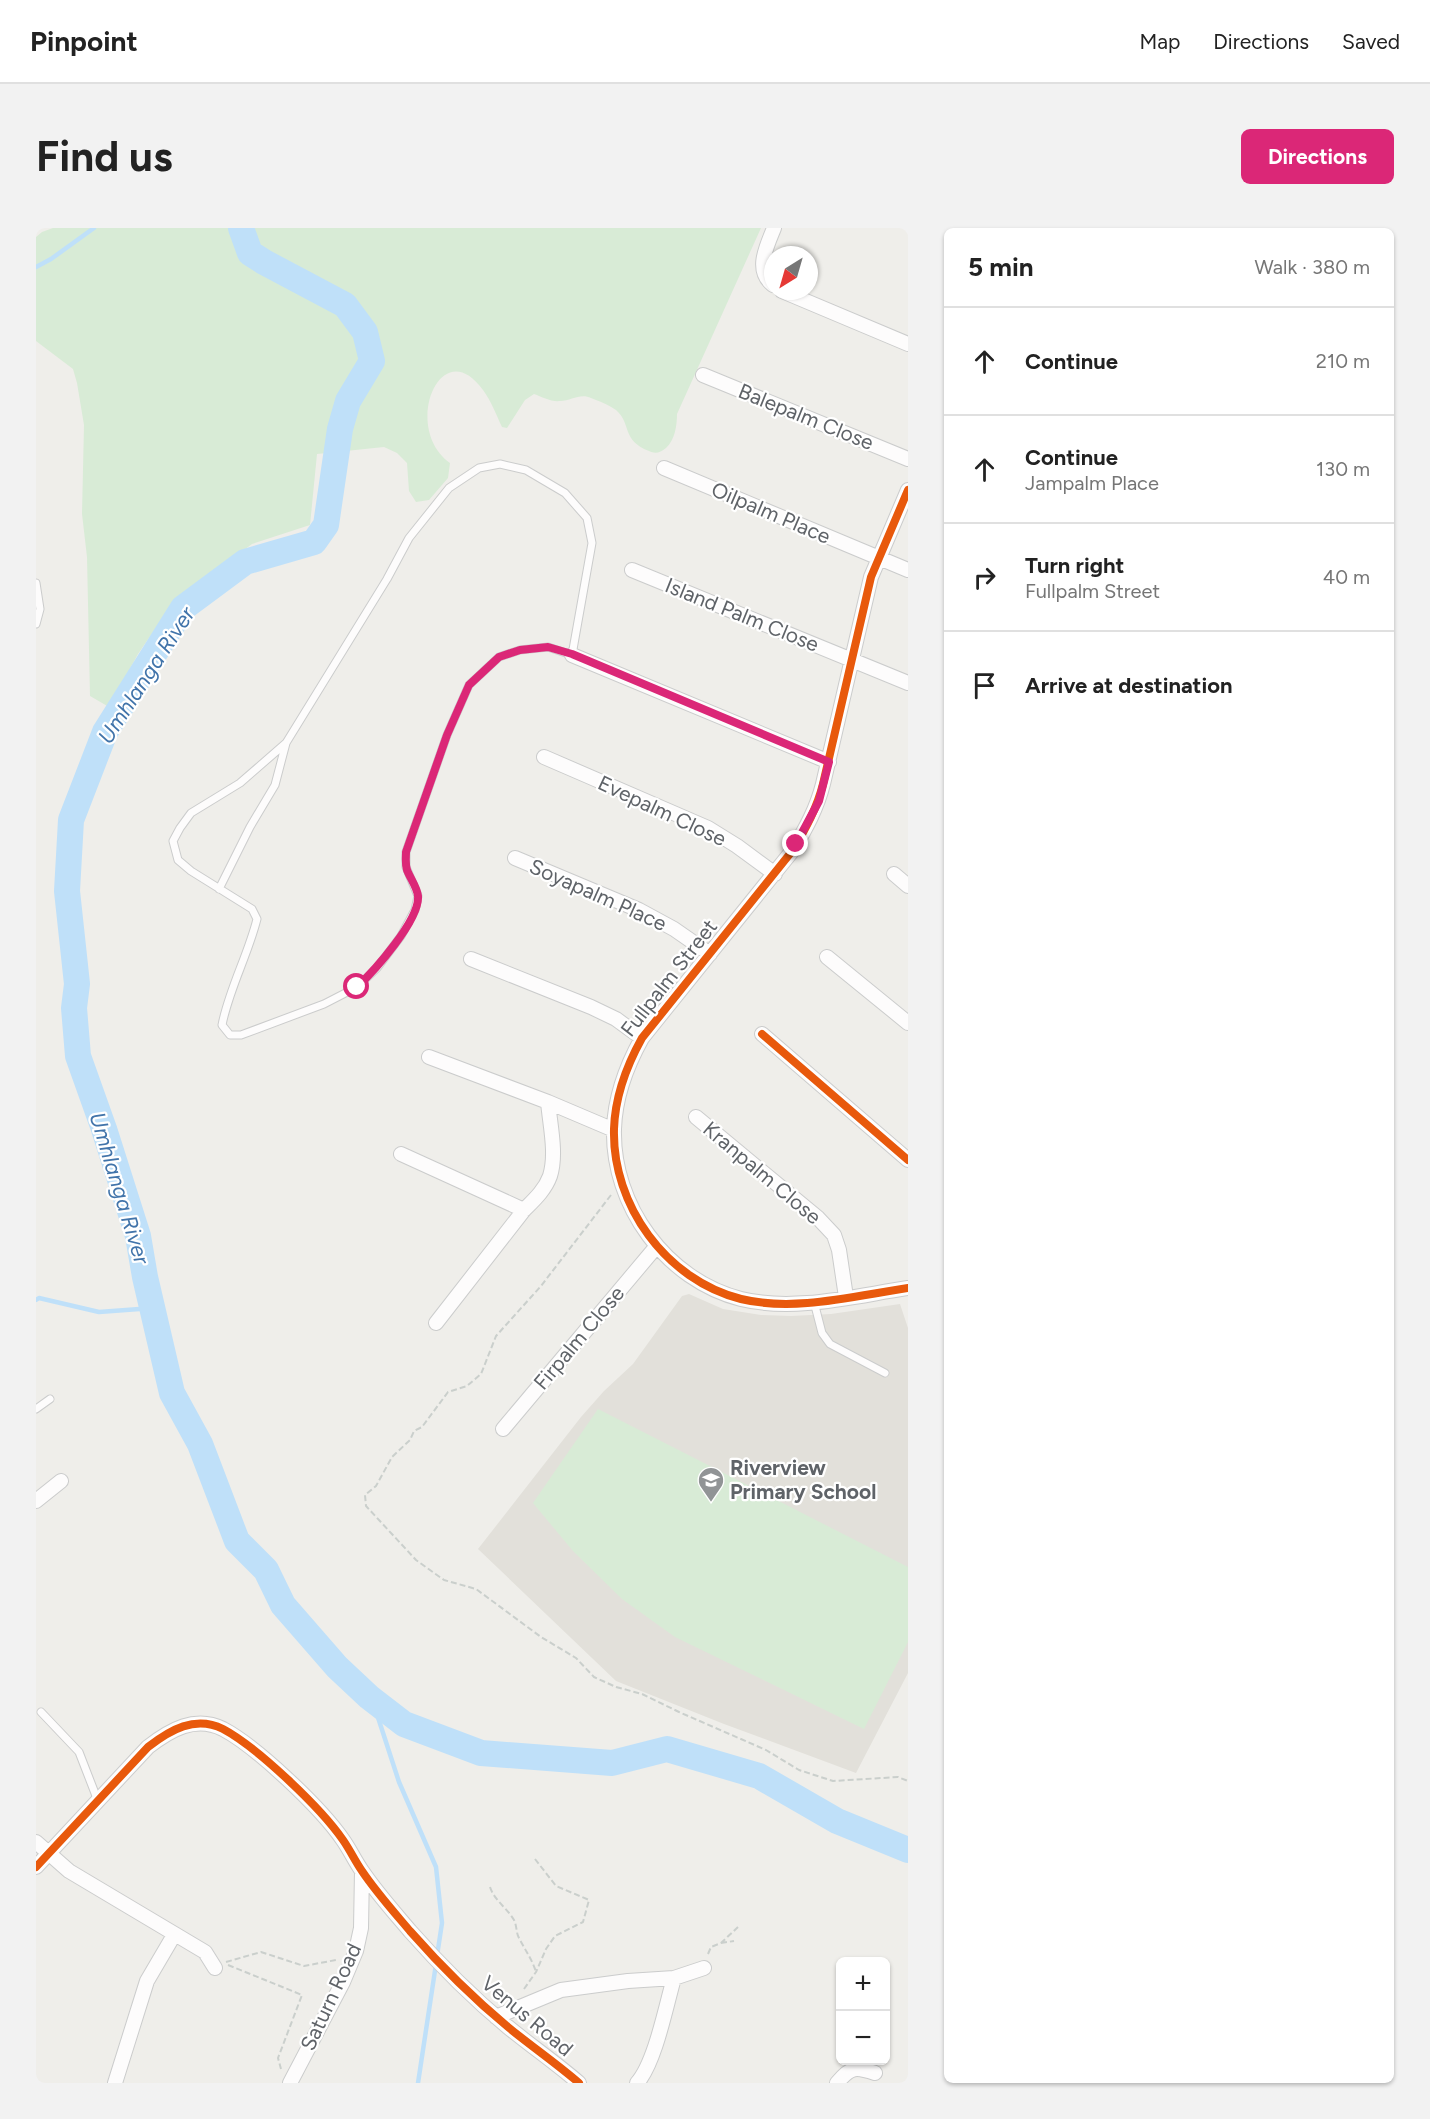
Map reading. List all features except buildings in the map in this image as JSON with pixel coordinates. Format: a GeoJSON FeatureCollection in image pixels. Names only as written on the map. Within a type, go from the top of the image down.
{"type":"FeatureCollection","features":[{"type":"Feature","properties":{"kind":"street"},"geometry":{"type":"LineString","coordinates":[[767,246],[774,228]]}},
{"type":"Feature","properties":{"kind":"street"},"geometry":{"type":"LineString","coordinates":[[764,254],[762,265],[764,271]]}},
{"type":"Feature","properties":{"kind":"street"},"geometry":{"type":"LineString","coordinates":[[803,300],[908,344]]}},
{"type":"Feature","properties":{"kind":"street","name":"Balepalm Close"},"geometry":{"type":"LineString","coordinates":[[703,375],[908,459]]}},
{"type":"Feature","properties":{"kind":"street","name":"Oilpalm Place"},"geometry":{"type":"LineString","coordinates":[[664,468],[908,570]]}},
{"type":"Feature","properties":{"kind":"street","name":"Fullpalm Street"},"geometry":{"type":"LineString","coordinates":[[908,490],[871,577],[819,801],[794,850],[642,1038],[624,1077],[614,1130],[622,1181],[644,1230],[656,1247],[693,1278],[740,1299],[783,1304],[814,1302],[908,1288]]}},
{"type":"Feature","properties":{"kind":"street","name":"Island Palm Close"},"geometry":{"type":"LineString","coordinates":[[632,570],[908,683]]}},
{"type":"Feature","properties":{"kind":"street"},"geometry":{"type":"LineString","coordinates":[[572,654],[829,762]]}},
{"type":"Feature","properties":{"kind":"street","name":"Evepalm Close"},"geometry":{"type":"LineString","coordinates":[[544,757],[708,828],[737,846],[774,874]]}},
{"type":"Feature","properties":{"kind":"street","name":"Soyapalm Place"},"geometry":{"type":"LineString","coordinates":[[515,858],[639,910],[674,929],[710,954]]}},
{"type":"Feature","properties":{"kind":"street"},"geometry":{"type":"LineString","coordinates":[[894,874],[908,886]]}},
{"type":"Feature","properties":{"kind":"street"},"geometry":{"type":"LineString","coordinates":[[827,957],[908,1023]]}},
{"type":"Feature","properties":{"kind":"street"},"geometry":{"type":"LineString","coordinates":[[471,959],[591,1007],[616,1019],[642,1038]]}},
{"type":"Feature","properties":{"kind":"street"},"geometry":{"type":"LineString","coordinates":[[762,1034],[908,1160]]}},
{"type":"Feature","properties":{"kind":"street"},"geometry":{"type":"LineString","coordinates":[[429,1057],[549,1102],[614,1130]]}},
{"type":"Feature","properties":{"kind":"street"},"geometry":{"type":"LineString","coordinates":[[436,1323],[549,1178],[553,1163],[549,1102]]}},
{"type":"Feature","properties":{"kind":"street","name":"Kranpalm Close"},"geometry":{"type":"LineString","coordinates":[[696,1118],[818,1218],[834,1235],[839,1250],[846,1297]]}},
{"type":"Feature","properties":{"kind":"street"},"geometry":{"type":"LineString","coordinates":[[401,1154],[524,1210]]}},
{"type":"Feature","properties":{"kind":"street","name":"Firpalm Close"},"geometry":{"type":"LineString","coordinates":[[503,1429],[656,1247]]}},
{"type":"Feature","properties":{"kind":"street"},"geometry":{"type":"LineString","coordinates":[[36,1501],[61,1481]]}},
{"type":"Feature","properties":{"kind":"street"},"geometry":{"type":"LineString","coordinates":[[36,1867],[148,1747],[168,1731],[185,1725],[204,1724],[222,1729],[231,1735],[288,1781],[343,1840],[362,1871]]}},
{"type":"Feature","properties":{"kind":"street"},"geometry":{"type":"LineString","coordinates":[[36,1842],[69,1871],[205,1952],[219,1965]]}},
{"type":"Feature","properties":{"kind":"street","name":"Venus Road"},"geometry":{"type":"LineString","coordinates":[[362,1871],[411,1932],[453,1976],[502,2014],[579,2083]]}},
{"type":"Feature","properties":{"kind":"street","name":"Saturn Road"},"geometry":{"type":"LineString","coordinates":[[291,2082],[352,1960],[361,1928],[362,1871]]}},
{"type":"Feature","properties":{"kind":"street"},"geometry":{"type":"LineString","coordinates":[[115,2083],[147,1981],[174,1935]]}},
{"type":"Feature","properties":{"kind":"street"},"geometry":{"type":"LineString","coordinates":[[502,2014],[561,1990],[628,1981],[674,1978],[704,1968]]}},
{"type":"Feature","properties":{"kind":"street"},"geometry":{"type":"LineString","coordinates":[[637,2083],[643,2076],[651,2058],[674,1978]]}},
{"type":"Feature","properties":{"kind":"street"},"geometry":{"type":"LineString","coordinates":[[837,2083],[848,2071],[859,2068],[876,2073]]}},
{"type":"Feature","properties":{"kind":"lane"},"geometry":{"type":"LineString","coordinates":[[219,889],[250,827],[275,786],[286,743],[387,579],[408,538],[449,488],[479,468],[500,464],[526,470],[565,493],[587,518],[592,543],[572,654],[548,647],[520,650],[499,657],[469,685],[447,735],[406,852],[406,867],[418,896],[415,910],[401,936],[377,968],[357,987],[324,1005],[241,1035],[230,1035],[222,1025],[225,1011],[252,940],[257,919],[252,909],[219,889],[190,871],[178,860],[173,842],[191,813],[240,783],[286,743]]}},
{"type":"Feature","properties":{"kind":"lane"},"geometry":{"type":"LineString","coordinates":[[36,583],[40,609],[36,624]]}},
{"type":"Feature","properties":{"kind":"lane"},"geometry":{"type":"LineString","coordinates":[[814,1302],[822,1333],[830,1344],[885,1373]]}},
{"type":"Feature","properties":{"kind":"lane"},"geometry":{"type":"LineString","coordinates":[[36,1409],[51,1399]]}},
{"type":"Feature","properties":{"kind":"lane"},"geometry":{"type":"LineString","coordinates":[[41,1712],[79,1752],[98,1801]]}},
{"type":"Feature","properties":{"kind":"path"},"geometry":{"type":"LineString","coordinates":[[622,1181],[580,1237],[496,1336],[481,1374],[467,1386],[448,1392],[422,1427],[414,1431],[410,1440],[392,1457],[376,1486],[365,1495],[366,1506],[416,1560],[444,1580],[476,1589],[541,1638],[576,1659],[594,1677],[616,1687],[642,1694],[766,1750],[799,1770],[833,1780],[898,1777],[908,1781]]}},
{"type":"Feature","properties":{"kind":"path"},"geometry":{"type":"LineString","coordinates":[[502,2014],[536,1972],[546,1949],[555,1936],[583,1922],[589,1899],[556,1886],[536,1859]]}},
{"type":"Feature","properties":{"kind":"path"},"geometry":{"type":"LineString","coordinates":[[490,1887],[493,1896],[504,1905],[515,1922],[518,1936],[531,1956],[536,1972]]}},
{"type":"Feature","properties":{"kind":"path"},"geometry":{"type":"LineString","coordinates":[[721,1943],[738,1927]]}},
{"type":"Feature","properties":{"kind":"path"},"geometry":{"type":"LineString","coordinates":[[704,1968],[710,1964],[708,1953],[711,1947],[734,1941]]}},
{"type":"Feature","properties":{"kind":"path"},"geometry":{"type":"LineString","coordinates":[[219,1965],[261,1952],[304,1966],[344,1958],[352,1960]]}},
{"type":"Feature","properties":{"kind":"path"},"geometry":{"type":"LineString","coordinates":[[219,1965],[302,1995],[278,2058],[283,2078],[291,2082]]}},
{"type":"Feature","properties":{"kind":"shaded area","name":"Riverview Primary School"},"geometry":{"type":"Polygon","coordinates":[[[689,1294],[723,1309],[761,1315],[831,1314],[900,1304],[908,1328],[908,1673],[856,1773],[616,1681],[478,1549],[581,1417],[633,1364],[682,1296],[689,1294]]]}},
{"type":"Feature","properties":{"kind":"green space"},"geometry":{"type":"Polygon","coordinates":[[[53,228],[761,228],[677,414],[673,437],[664,450],[653,452],[640,447],[630,437],[621,415],[616,410],[587,397],[557,401],[534,394],[525,400],[507,428],[502,427],[483,390],[468,375],[453,372],[441,378],[432,391],[428,409],[429,429],[436,447],[450,463],[448,478],[429,500],[416,502],[409,491],[407,463],[397,453],[384,447],[317,454],[310,525],[252,544],[172,604],[138,654],[109,707],[90,696],[87,557],[82,514],[84,425],[77,383],[73,369],[36,341],[36,237],[53,228]]]}},
{"type":"Feature","properties":{"kind":"green space"},"geometry":{"type":"Polygon","coordinates":[[[598,1409],[908,1567],[908,1642],[864,1729],[675,1637],[622,1599],[573,1551],[533,1503],[598,1409]]]}},
{"type":"Feature","properties":{"kind":"waterway"},"geometry":{"type":"LineString","coordinates":[[36,267],[94,228]]}},
{"type":"Feature","properties":{"kind":"waterway","name":"Umhlanga River"},"geometry":{"type":"LineString","coordinates":[[241,228],[250,253],[345,305],[365,332],[372,361],[348,401],[340,429],[326,525],[314,542],[245,562],[183,608],[105,732],[71,820],[67,891],[77,984],[74,1008],[78,1056],[138,1236],[145,1277],[172,1393],[200,1444],[237,1541],[266,1570],[283,1605],[337,1667],[369,1697],[404,1724],[481,1753],[612,1763],[667,1749],[759,1776],[837,1821],[908,1850]]}},
{"type":"Feature","properties":{"kind":"waterway"},"geometry":{"type":"LineString","coordinates":[[36,1300],[39,1298],[99,1312],[153,1308]]}},
{"type":"Feature","properties":{"kind":"waterway"},"geometry":{"type":"LineString","coordinates":[[372,1699],[399,1782],[436,1867],[442,1923],[437,1956]]}},
{"type":"Feature","properties":{"kind":"waterway"},"geometry":{"type":"LineString","coordinates":[[418,2083],[436,1964]]}},
{"type":"Feature","properties":{"kind":"cycle path"},"geometry":{"type":"LineString","coordinates":[[908,490],[871,577],[823,784],[811,818],[793,850],[642,1038],[623,1082],[614,1129],[616,1157],[622,1185],[634,1211],[649,1235],[667,1257],[689,1275],[714,1289],[741,1299],[782,1304],[824,1301],[908,1288]]}},
{"type":"Feature","properties":{"kind":"cycle path"},"geometry":{"type":"LineString","coordinates":[[762,1034],[908,1160]]}},
{"type":"Feature","properties":{"kind":"cycle path"},"geometry":{"type":"LineString","coordinates":[[36,1867],[148,1747],[183,1726],[213,1725],[253,1749],[288,1779],[333,1827],[379,1894],[421,1944],[482,2005],[579,2083]]}},
{"type":"Feature","properties":{"kind":"place","name":"Riverview Primary School"},"geometry":{"type":"Point","coordinates":[711,1503]}},
{"type":"Feature","properties":{"kind":"route"},"geometry":{"type":"LineString","coordinates":[[357,987],[377,968],[401,936],[415,910],[418,896],[406,867],[406,852],[447,735],[469,685],[499,657],[520,650],[548,647],[572,654],[829,762],[819,801],[796,844]]}}]}
